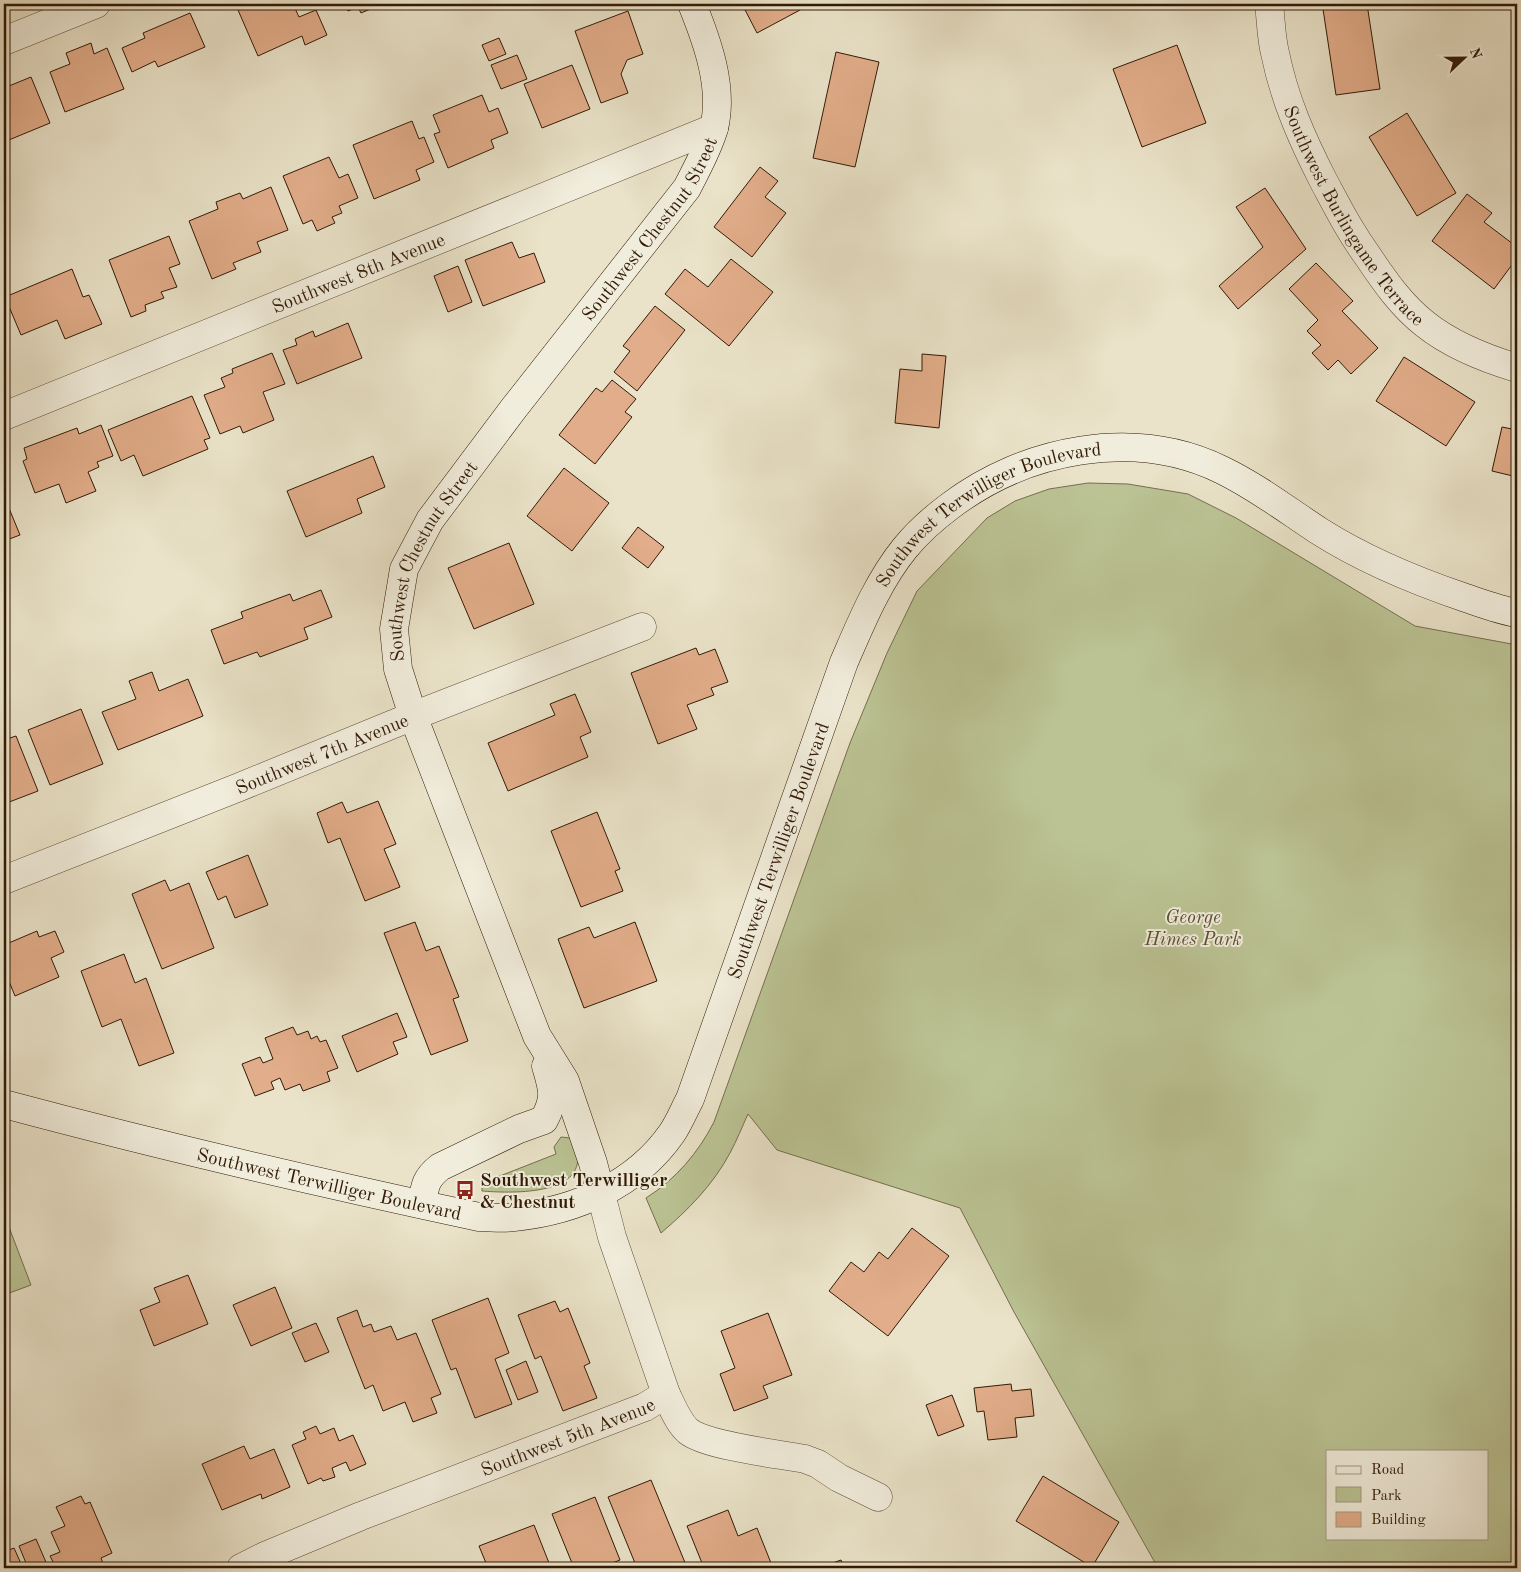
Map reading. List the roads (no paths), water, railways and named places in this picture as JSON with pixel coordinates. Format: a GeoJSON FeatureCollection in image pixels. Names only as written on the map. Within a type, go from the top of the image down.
{"type":"FeatureCollection","features":[{"type":"Feature","properties":{"kind":"street"},"geometry":{"type":"LineString","coordinates":[[4,41],[96,4]]}},
{"type":"Feature","properties":{"kind":"street","name":"Southwest Chestnut Street"},"geometry":{"type":"LineString","coordinates":[[666,1394],[612,1237],[593,1163],[565,1081],[537,1036],[413,716],[398,669],[394,629],[404,569],[430,520],[519,401],[687,188],[703,156],[714,128],[717,110],[715,76],[701,27],[692,4]]}},
{"type":"Feature","properties":{"kind":"street","name":"Southwest Burlingame Terrace"},"geometry":{"type":"LineString","coordinates":[[1269,4],[1274,52],[1291,110],[1303,140],[1349,229],[1405,306],[1426,325],[1459,345],[1497,362],[1517,368]]}},
{"type":"Feature","properties":{"kind":"street","name":"Southwest 8th Avenue"},"geometry":{"type":"LineString","coordinates":[[4,416],[714,128]]}},
{"type":"Feature","properties":{"kind":"street","name":"Southwest Terwilliger Boulevard"},"geometry":{"type":"LineString","coordinates":[[4,1104],[128,1136],[479,1217],[513,1218],[553,1211],[601,1194],[628,1178],[647,1162],[672,1133],[690,1099],[844,662],[880,585],[906,546],[928,523],[984,482],[1031,462],[1078,450],[1110,448],[1152,450],[1193,458],[1221,469],[1254,487],[1320,532],[1396,572],[1437,589],[1517,613]]}},
{"type":"Feature","properties":{"kind":"street","name":"Southwest 7th Avenue"},"geometry":{"type":"LineString","coordinates":[[4,880],[413,716],[642,627]]}},
{"type":"Feature","properties":{"kind":"street"},"geometry":{"type":"LineString","coordinates":[[422,1204],[425,1184],[430,1175],[440,1167],[519,1129],[544,1120],[552,1104],[552,1085],[537,1036]]}},
{"type":"Feature","properties":{"kind":"street","name":"Southwest 5th Avenue"},"geometry":{"type":"LineString","coordinates":[[241,1568],[361,1516],[645,1407],[666,1394],[678,1417],[688,1430],[699,1437],[715,1442],[805,1459],[818,1464],[839,1478],[878,1497]]}},
{"type":"Feature","properties":{"kind":"place","name":"Southwest Terwilliger & Chestnut"},"geometry":{"type":"Point","coordinates":[465,1190]}},
{"type":"Feature","properties":{"kind":"park label","name":"George Himes Park"},"geometry":{"type":"Point","coordinates":[1193,927]}}]}
